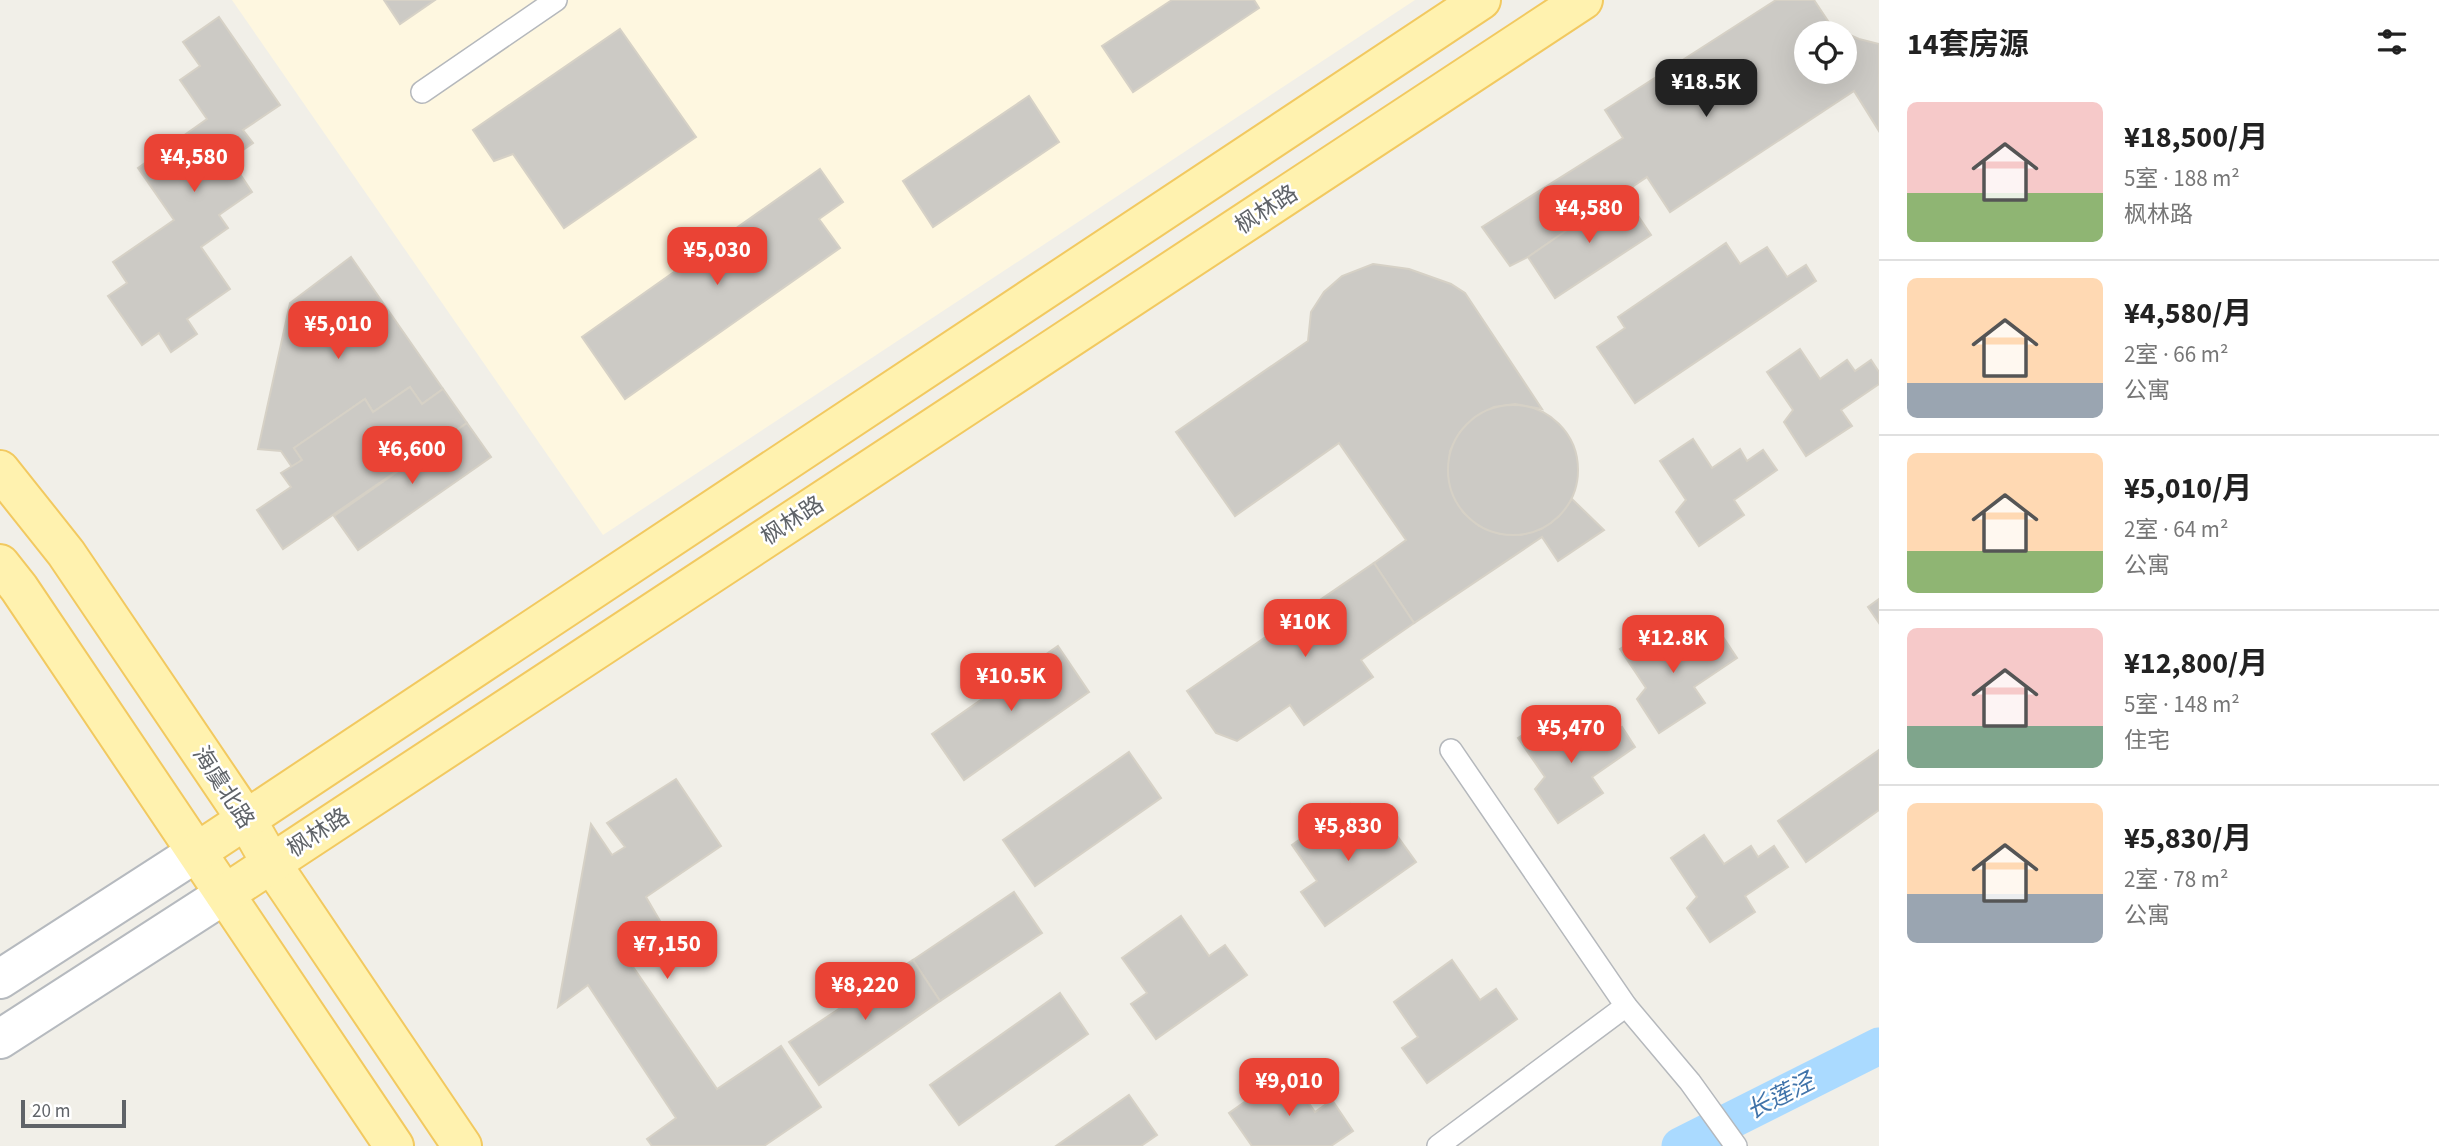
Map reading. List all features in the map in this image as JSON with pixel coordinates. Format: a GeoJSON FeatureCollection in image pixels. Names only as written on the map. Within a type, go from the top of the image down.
{"type":"FeatureCollection","features":[{"type":"Feature","properties":{"kind":"main road"},"geometry":{"type":"LineString","coordinates":[[0,979],[197,852],[1481,0]]}},
{"type":"Feature","properties":{"kind":"main road","name":"枫林路"},"geometry":{"type":"LineString","coordinates":[[0,1039],[225,894],[1583,0]]}},
{"type":"Feature","properties":{"kind":"main road","name":"海虞北路"},"geometry":{"type":"LineString","coordinates":[[0,470],[66,553],[462,1146]]}},
{"type":"Feature","properties":{"kind":"main road"},"geometry":{"type":"LineString","coordinates":[[0,564],[27,599],[394,1146]]}},
{"type":"Feature","properties":{"kind":"lane"},"geometry":{"type":"LineString","coordinates":[[422,92],[556,0]]}},
{"type":"Feature","properties":{"kind":"lane"},"geometry":{"type":"LineString","coordinates":[[1451,750],[1626,1006],[1690,1082],[1736,1146]]}},
{"type":"Feature","properties":{"kind":"lane"},"geometry":{"type":"LineString","coordinates":[[1438,1146],[1626,1006]]}},
{"type":"Feature","properties":{"kind":"shaded area"},"geometry":{"type":"Polygon","coordinates":[[[232,0],[1415,0],[603,535],[232,0]]]}},
{"type":"Feature","properties":{"kind":"building"},"geometry":{"type":"Polygon","coordinates":[[[384,0],[435,0],[400,24],[384,0]]]}},
{"type":"Feature","properties":{"kind":"building"},"geometry":{"type":"Polygon","coordinates":[[[1172,0],[1254,0],[1259,8],[1133,92],[1102,46],[1172,0]]]}},
{"type":"Feature","properties":{"kind":"building"},"geometry":{"type":"Polygon","coordinates":[[[1776,0],[1814,0],[1828,21],[1794,21],[1794,84],[1857,84],[1857,38],[1879,44],[1879,131],[1854,91],[1670,212],[1647,177],[1528,257],[1510,266],[1482,227],[1623,138],[1605,110],[1776,0]]]}},
{"type":"Feature","properties":{"kind":"building"},"geometry":{"type":"Polygon","coordinates":[[[219,17],[280,105],[243,130],[253,143],[230,159],[252,192],[219,215],[228,228],[201,247],[230,289],[187,319],[197,334],[171,352],[159,333],[142,345],[108,296],[127,283],[113,262],[174,220],[138,168],[207,119],[180,80],[200,66],[183,42],[219,17]]]}},
{"type":"Feature","properties":{"kind":"building"},"geometry":{"type":"Polygon","coordinates":[[[620,29],[696,137],[564,228],[513,154],[494,161],[473,130],[620,29]]]}},
{"type":"Feature","properties":{"kind":"building"},"geometry":{"type":"Polygon","coordinates":[[[1029,96],[1059,142],[933,227],[903,181],[1029,96]]]}},
{"type":"Feature","properties":{"kind":"building"},"geometry":{"type":"Polygon","coordinates":[[[820,169],[843,202],[819,219],[840,248],[625,399],[582,337],[820,169]]]}},
{"type":"Feature","properties":{"kind":"building"},"geometry":{"type":"Polygon","coordinates":[[[1622,192],[1651,235],[1555,298],[1528,257],[1622,192]]]}},
{"type":"Feature","properties":{"kind":"building"},"geometry":{"type":"Polygon","coordinates":[[[1726,243],[1740,264],[1767,247],[1787,277],[1806,265],[1816,281],[1635,403],[1597,347],[1625,328],[1618,317],[1726,243]]]}},
{"type":"Feature","properties":{"kind":"building"},"geometry":{"type":"Polygon","coordinates":[[[351,257],[443,389],[422,404],[410,387],[373,412],[365,399],[294,448],[302,460],[292,467],[281,451],[258,449],[290,303],[351,257]]]}},
{"type":"Feature","properties":{"kind":"building"},"geometry":{"type":"Polygon","coordinates":[[[1373,264],[1409,269],[1451,284],[1465,293],[1542,409],[1515,404],[1494,407],[1475,417],[1460,432],[1450,451],[1448,473],[1453,494],[1463,512],[1479,526],[1500,534],[1521,535],[1541,529],[1559,516],[1572,499],[1604,530],[1558,561],[1542,537],[1414,623],[1374,563],[1406,540],[1339,443],[1235,516],[1176,432],[1308,341],[1311,312],[1324,292],[1342,276],[1373,264]]]}},
{"type":"Feature","properties":{"kind":"building"},"geometry":{"type":"Polygon","coordinates":[[[1800,349],[1820,379],[1847,360],[1855,371],[1871,360],[1879,372],[1879,384],[1841,410],[1852,426],[1806,456],[1784,422],[1793,410],[1767,372],[1800,349]]]}},
{"type":"Feature","properties":{"kind":"building"},"geometry":{"type":"Polygon","coordinates":[[[410,387],[422,404],[443,389],[467,423],[283,549],[257,510],[291,487],[281,473],[302,460],[294,448],[365,399],[373,412],[410,387]]]}},
{"type":"Feature","properties":{"kind":"building"},"geometry":{"type":"Polygon","coordinates":[[[1513,405],[1538,410],[1559,424],[1573,445],[1578,470],[1573,495],[1559,516],[1538,530],[1513,535],[1488,530],[1467,516],[1453,495],[1448,470],[1453,445],[1467,424],[1488,410],[1513,405]]]}},
{"type":"Feature","properties":{"kind":"building"},"geometry":{"type":"Polygon","coordinates":[[[467,423],[491,457],[358,550],[334,516],[467,423]]]}},
{"type":"Feature","properties":{"kind":"building"},"geometry":{"type":"Polygon","coordinates":[[[1693,439],[1712,468],[1740,449],[1747,461],[1763,450],[1777,470],[1734,500],[1744,515],[1699,546],[1676,512],[1686,500],[1660,461],[1693,439]]]}},
{"type":"Feature","properties":{"kind":"building"},"geometry":{"type":"Polygon","coordinates":[[[1374,563],[1414,623],[1361,660],[1373,677],[1304,725],[1290,705],[1237,741],[1216,733],[1187,691],[1374,563]]]}},
{"type":"Feature","properties":{"kind":"building"},"geometry":{"type":"Polygon","coordinates":[[[1879,599],[1879,623],[1868,607],[1879,599]]]}},
{"type":"Feature","properties":{"kind":"building"},"geometry":{"type":"Polygon","coordinates":[[[1653,627],[1673,656],[1700,637],[1708,648],[1723,637],[1737,658],[1694,687],[1705,703],[1659,733],[1637,699],[1646,688],[1620,649],[1653,627]]]}},
{"type":"Feature","properties":{"kind":"building"},"geometry":{"type":"Polygon","coordinates":[[[1058,646],[1089,692],[964,780],[932,734],[1058,646]]]}},
{"type":"Feature","properties":{"kind":"building"},"geometry":{"type":"Polygon","coordinates":[[[1551,716],[1571,745],[1598,727],[1606,738],[1622,727],[1635,747],[1592,777],[1603,793],[1558,823],[1535,789],[1545,777],[1518,738],[1551,716]]]}},
{"type":"Feature","properties":{"kind":"building"},"geometry":{"type":"Polygon","coordinates":[[[1879,750],[1879,810],[1806,862],[1778,821],[1879,750]]]}},
{"type":"Feature","properties":{"kind":"building"},"geometry":{"type":"Polygon","coordinates":[[[1129,752],[1161,798],[1035,886],[1003,840],[1129,752]]]}},
{"type":"Feature","properties":{"kind":"building"},"geometry":{"type":"Polygon","coordinates":[[[676,779],[721,846],[646,897],[667,933],[629,961],[717,1089],[781,1046],[821,1107],[764,1146],[652,1146],[647,1139],[676,1118],[588,985],[558,1007],[591,824],[612,855],[625,847],[607,823],[676,779]]]}},
{"type":"Feature","properties":{"kind":"building"},"geometry":{"type":"Polygon","coordinates":[[[1350,804],[1379,844],[1395,833],[1416,862],[1325,926],[1301,892],[1317,881],[1292,845],[1350,804]]]}},
{"type":"Feature","properties":{"kind":"building"},"geometry":{"type":"Polygon","coordinates":[[[1704,835],[1724,864],[1751,846],[1758,857],[1774,846],[1788,867],[1745,896],[1755,912],[1710,942],[1687,908],[1697,897],[1671,858],[1704,835]]]}},
{"type":"Feature","properties":{"kind":"building"},"geometry":{"type":"Polygon","coordinates":[[[1014,892],[1042,933],[940,1001],[913,960],[1014,892]]]}},
{"type":"Feature","properties":{"kind":"building"},"geometry":{"type":"Polygon","coordinates":[[[1181,916],[1209,956],[1225,945],[1247,975],[1156,1039],[1131,1004],[1147,993],[1122,958],[1181,916]]]}},
{"type":"Feature","properties":{"kind":"building"},"geometry":{"type":"Polygon","coordinates":[[[913,960],[940,1001],[819,1085],[789,1042],[913,960]]]}},
{"type":"Feature","properties":{"kind":"building"},"geometry":{"type":"Polygon","coordinates":[[[1452,960],[1480,1000],[1496,989],[1517,1019],[1427,1083],[1402,1048],[1418,1037],[1394,1002],[1452,960]]]}},
{"type":"Feature","properties":{"kind":"building"},"geometry":{"type":"Polygon","coordinates":[[[1060,993],[1088,1034],[959,1125],[930,1085],[1060,993]]]}},
{"type":"Feature","properties":{"kind":"building"},"geometry":{"type":"Polygon","coordinates":[[[1287,1072],[1315,1112],[1332,1100],[1353,1131],[1331,1146],[1252,1146],[1229,1113],[1287,1072]]]}},
{"type":"Feature","properties":{"kind":"building"},"geometry":{"type":"Polygon","coordinates":[[[1129,1095],[1157,1135],[1141,1146],[1056,1146],[1129,1095]]]}},
{"type":"Feature","properties":{"kind":"waterway","name":"长莲泾"},"geometry":{"type":"LineString","coordinates":[[1680,1146],[1879,1046]]}}]}
